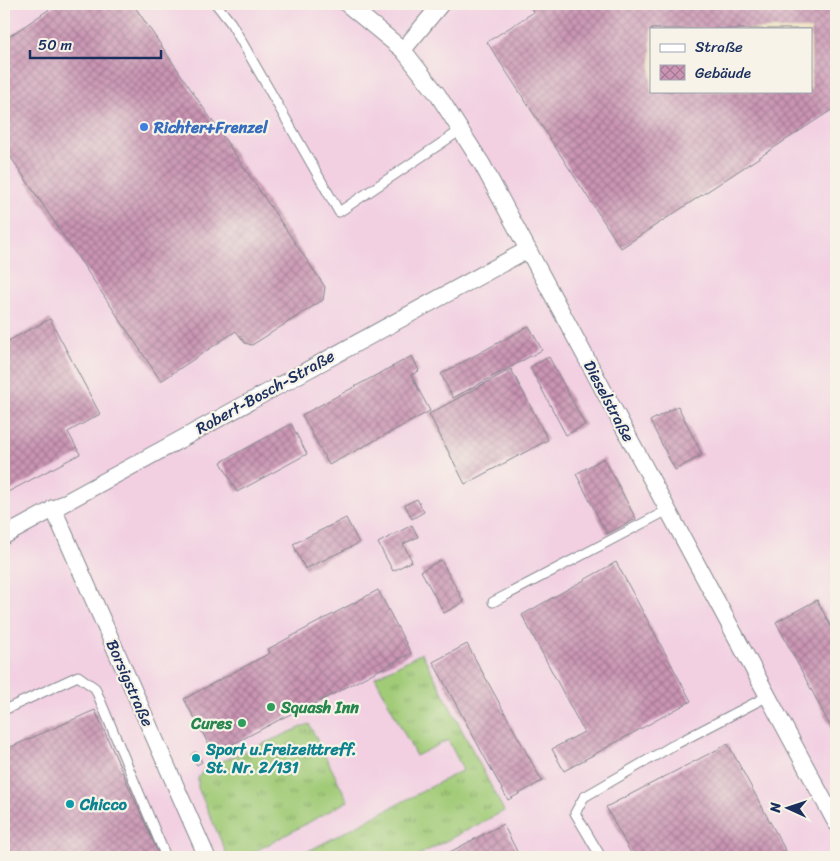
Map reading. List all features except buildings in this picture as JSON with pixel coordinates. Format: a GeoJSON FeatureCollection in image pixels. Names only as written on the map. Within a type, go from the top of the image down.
{"type":"FeatureCollection","features":[{"type":"Feature","properties":{"kind":"street","name":"Dieselstraße"},"geometry":{"type":"LineString","coordinates":[[347,4],[403,50],[438,95],[482,164],[836,823]]}},
{"type":"Feature","properties":{"kind":"street"},"geometry":{"type":"LineString","coordinates":[[403,50],[441,4]]}},
{"type":"Feature","properties":{"kind":"street","name":"Robert-Bosch-Straße"},"geometry":{"type":"LineString","coordinates":[[4,536],[527,250]]}},
{"type":"Feature","properties":{"kind":"street","name":"Borsigstraße"},"geometry":{"type":"LineString","coordinates":[[53,508],[207,857]]}},
{"type":"Feature","properties":{"kind":"lane"},"geometry":{"type":"LineString","coordinates":[[216,4],[231,23],[339,212],[460,130]]}},
{"type":"Feature","properties":{"kind":"lane"},"geometry":{"type":"LineString","coordinates":[[493,602],[668,510]]}},
{"type":"Feature","properties":{"kind":"lane"},"geometry":{"type":"LineString","coordinates":[[4,710],[78,676],[95,688],[166,857]]}},
{"type":"Feature","properties":{"kind":"lane"},"geometry":{"type":"LineString","coordinates":[[601,857],[575,813],[584,797],[672,746],[768,696]]}},
{"type":"Feature","properties":{"kind":"shaded area"},"geometry":{"type":"Polygon","coordinates":[[[4,4],[836,4],[836,857],[4,857],[4,4]]]}},
{"type":"Feature","properties":{"kind":"green space"},"geometry":{"type":"Polygon","coordinates":[[[422,653],[504,811],[415,857],[297,857],[463,770],[448,740],[416,756],[375,677],[422,653]]]}},
{"type":"Feature","properties":{"kind":"green space"},"geometry":{"type":"Polygon","coordinates":[[[309,724],[348,801],[245,857],[228,857],[198,788],[198,778],[204,769],[309,724]]]}},
{"type":"Feature","properties":{"kind":"place","name":"Richter+Frenzel"},"geometry":{"type":"Point","coordinates":[144,127]}},
{"type":"Feature","properties":{"kind":"place","name":"Squash Inn"},"geometry":{"type":"Point","coordinates":[271,707]}},
{"type":"Feature","properties":{"kind":"place","name":"Cures"},"geometry":{"type":"Point","coordinates":[242,723]}},
{"type":"Feature","properties":{"kind":"place","name":"Sport u.Freizeittreff. St. Nr. 2/131"},"geometry":{"type":"Point","coordinates":[196,758]}},
{"type":"Feature","properties":{"kind":"place","name":"Chicco"},"geometry":{"type":"Point","coordinates":[70,804]}}]}
